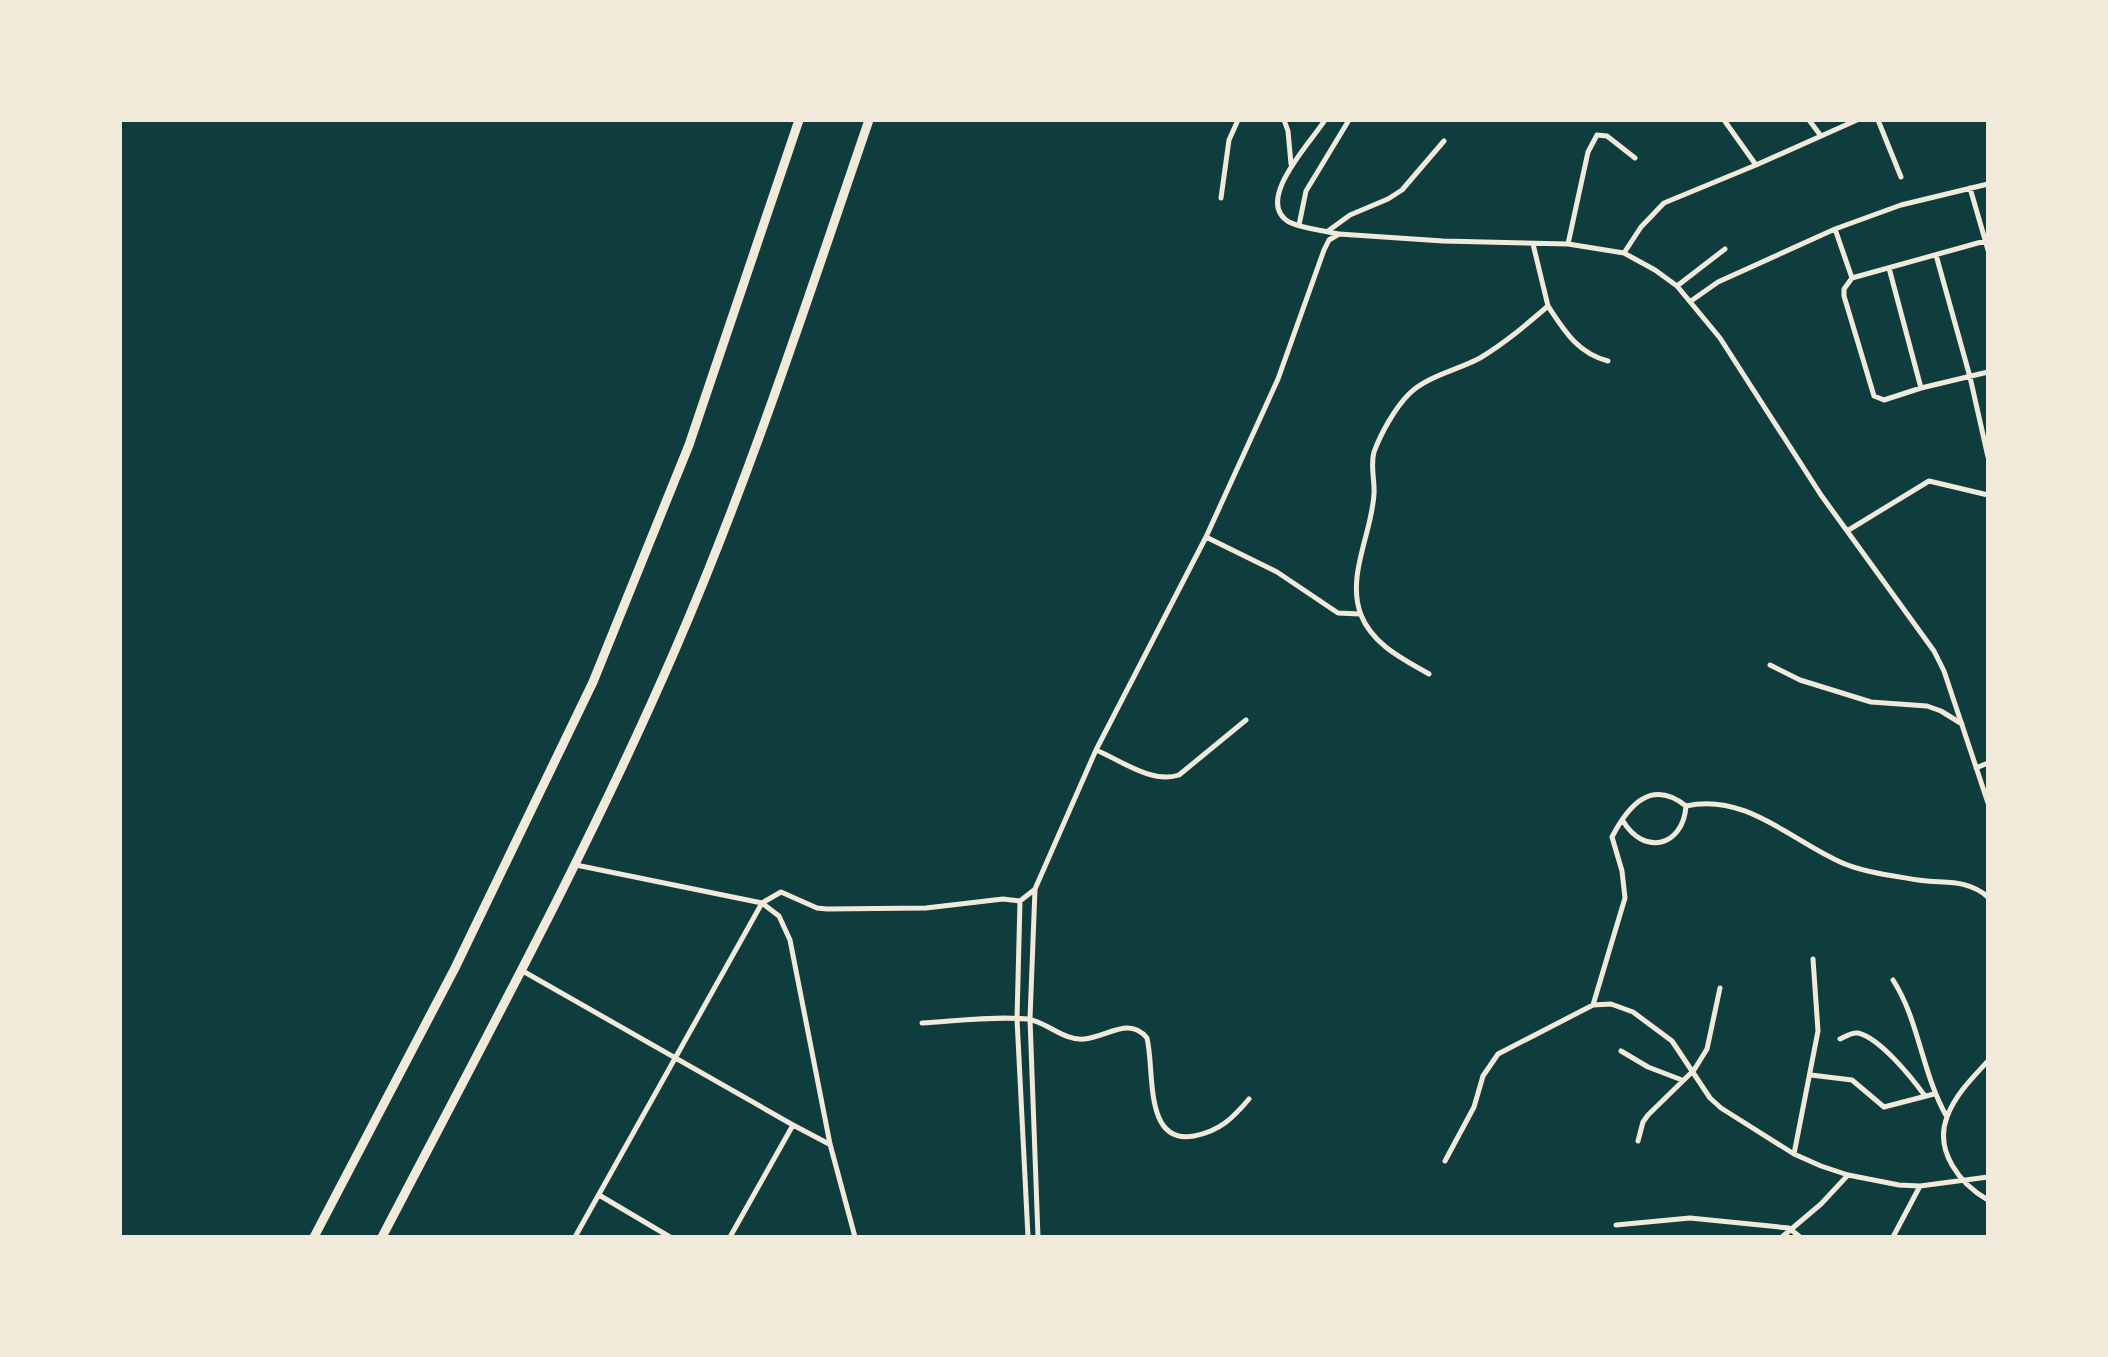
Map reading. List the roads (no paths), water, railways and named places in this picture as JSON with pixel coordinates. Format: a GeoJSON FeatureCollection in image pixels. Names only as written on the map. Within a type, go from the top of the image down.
{"type":"FeatureCollection","features":[{"type":"Feature","properties":{"kind":"highway"},"geometry":{"type":"LineString","coordinates":[[314,1237],[455,968],[593,682],[689,445],[799,120]]}},
{"type":"Feature","properties":{"kind":"highway"},"geometry":{"type":"LineString","coordinates":[[382,1237],[576,865],[675,648],[749,468],[869,120]]}},
{"type":"Feature","properties":{"kind":"street"},"geometry":{"type":"LineString","coordinates":[[1221,198],[1229,140],[1238,120]]}},
{"type":"Feature","properties":{"kind":"street"},"geometry":{"type":"LineString","coordinates":[[1284,120],[1291,165]]}},
{"type":"Feature","properties":{"kind":"street"},"geometry":{"type":"LineString","coordinates":[[1325,120],[1291,165],[1278,192],[1281,214],[1289,221],[1339,234],[1568,244],[1624,253],[1677,286],[1720,338],[1847,531],[1934,651],[1944,671],[1988,803]]}},
{"type":"Feature","properties":{"kind":"street"},"geometry":{"type":"LineString","coordinates":[[1299,225],[1306,191],[1349,120]]}},
{"type":"Feature","properties":{"kind":"street"},"geometry":{"type":"LineString","coordinates":[[1724,120],[1756,165]]}},
{"type":"Feature","properties":{"kind":"street"},"geometry":{"type":"LineString","coordinates":[[1809,120],[1821,136]]}},
{"type":"Feature","properties":{"kind":"street"},"geometry":{"type":"LineString","coordinates":[[1624,253],[1641,227],[1664,203],[1857,120]]}},
{"type":"Feature","properties":{"kind":"street"},"geometry":{"type":"LineString","coordinates":[[1878,120],[1901,177]]}},
{"type":"Feature","properties":{"kind":"street"},"geometry":{"type":"LineString","coordinates":[[1568,244],[1588,152],[1597,135],[1607,136],[1635,158]]}},
{"type":"Feature","properties":{"kind":"street"},"geometry":{"type":"LineString","coordinates":[[1327,231],[1350,215],[1402,190],[1444,141]]}},
{"type":"Feature","properties":{"kind":"street"},"geometry":{"type":"LineString","coordinates":[[1691,301],[1718,282],[1835,229],[1901,205],[1988,184]]}},
{"type":"Feature","properties":{"kind":"street"},"geometry":{"type":"LineString","coordinates":[[1970,188],[1988,250]]}},
{"type":"Feature","properties":{"kind":"street"},"geometry":{"type":"LineString","coordinates":[[1835,229],[1852,278]]}},
{"type":"Feature","properties":{"kind":"street"},"geometry":{"type":"LineString","coordinates":[[1038,1237],[1030,1019],[1035,889],[1096,750],[1206,537],[1278,379],[1324,250],[1329,240],[1339,234]]}},
{"type":"Feature","properties":{"kind":"street"},"geometry":{"type":"LineString","coordinates":[[1985,241],[1852,278],[1844,289],[1844,296],[1874,396],[1884,400],[1988,372]]}},
{"type":"Feature","properties":{"kind":"street"},"geometry":{"type":"LineString","coordinates":[[1533,244],[1548,306],[1580,349],[1592,357],[1608,361]]}},
{"type":"Feature","properties":{"kind":"street"},"geometry":{"type":"LineString","coordinates":[[1677,286],[1725,249]]}},
{"type":"Feature","properties":{"kind":"street"},"geometry":{"type":"LineString","coordinates":[[1936,255],[1970,377],[1988,457]]}},
{"type":"Feature","properties":{"kind":"street"},"geometry":{"type":"LineString","coordinates":[[1889,268],[1921,388]]}},
{"type":"Feature","properties":{"kind":"street"},"geometry":{"type":"LineString","coordinates":[[1429,674],[1386,648],[1361,614],[1357,580],[1372,508],[1375,451],[1400,405],[1411,392],[1497,348],[1548,306]]}},
{"type":"Feature","properties":{"kind":"street"},"geometry":{"type":"LineString","coordinates":[[1847,531],[1929,481],[1988,495]]}},
{"type":"Feature","properties":{"kind":"street"},"geometry":{"type":"LineString","coordinates":[[1206,537],[1277,572],[1338,613],[1361,614]]}},
{"type":"Feature","properties":{"kind":"street"},"geometry":{"type":"LineString","coordinates":[[1770,665],[1800,680],[1871,702],[1927,706],[1962,724]]}},
{"type":"Feature","properties":{"kind":"street"},"geometry":{"type":"LineString","coordinates":[[1096,750],[1155,778],[1167,779],[1179,775],[1246,720]]}},
{"type":"Feature","properties":{"kind":"street"},"geometry":{"type":"LineString","coordinates":[[1976,768],[1988,763]]}},
{"type":"Feature","properties":{"kind":"street"},"geometry":{"type":"LineString","coordinates":[[1593,1005],[1625,898],[1622,871],[1612,837],[1628,810],[1650,795],[1664,794],[1686,806]]}},
{"type":"Feature","properties":{"kind":"street"},"geometry":{"type":"LineString","coordinates":[[1686,806],[1700,803],[1732,806],[1755,814],[1846,865],[1919,880],[1956,882],[1981,891],[1988,897]]}},
{"type":"Feature","properties":{"kind":"street"},"geometry":{"type":"LineString","coordinates":[[1623,821],[1630,833],[1641,841],[1655,843],[1668,840],[1679,832],[1685,820],[1686,806]]}},
{"type":"Feature","properties":{"kind":"street"},"geometry":{"type":"LineString","coordinates":[[576,865],[762,903],[779,916],[790,940],[830,1144],[855,1237]]}},
{"type":"Feature","properties":{"kind":"street"},"geometry":{"type":"LineString","coordinates":[[575,1237],[762,903],[781,892],[817,908],[926,908],[1003,899],[1020,901],[1035,889]]}},
{"type":"Feature","properties":{"kind":"street"},"geometry":{"type":"LineString","coordinates":[[1020,901],[1017,1019],[1028,1237]]}},
{"type":"Feature","properties":{"kind":"street"},"geometry":{"type":"LineString","coordinates":[[1794,1154],[1811,1075],[1819,1015],[1813,959]]}},
{"type":"Feature","properties":{"kind":"street"},"geometry":{"type":"LineString","coordinates":[[521,970],[830,1144]]}},
{"type":"Feature","properties":{"kind":"street"},"geometry":{"type":"LineString","coordinates":[[1893,980],[1934,1094],[1947,1117]]}},
{"type":"Feature","properties":{"kind":"street"},"geometry":{"type":"LineString","coordinates":[[1638,1141],[1648,1115],[1694,1070],[1710,1042],[1720,988]]}},
{"type":"Feature","properties":{"kind":"street"},"geometry":{"type":"LineString","coordinates":[[1445,1161],[1474,1107],[1483,1076],[1498,1054],[1593,1005],[1611,1004],[1633,1012],[1672,1041],[1710,1098],[1721,1108],[1794,1154],[1848,1175],[1899,1185],[1920,1186],[1988,1177]]}},
{"type":"Feature","properties":{"kind":"street"},"geometry":{"type":"LineString","coordinates":[[922,1023],[1030,1019],[1075,1039],[1122,1028],[1142,1032],[1150,1049],[1154,1105],[1164,1128],[1182,1137],[1224,1126],[1249,1099]]}},
{"type":"Feature","properties":{"kind":"street"},"geometry":{"type":"LineString","coordinates":[[1840,1039],[1851,1034],[1864,1036],[1904,1066],[1925,1096]]}},
{"type":"Feature","properties":{"kind":"street"},"geometry":{"type":"LineString","coordinates":[[1621,1051],[1648,1067],[1683,1080]]}},
{"type":"Feature","properties":{"kind":"street"},"geometry":{"type":"LineString","coordinates":[[1988,1061],[1966,1086],[1947,1117],[1946,1148],[1961,1180],[1969,1189],[1988,1200]]}},
{"type":"Feature","properties":{"kind":"street"},"geometry":{"type":"LineString","coordinates":[[1811,1075],[1852,1080],[1884,1107],[1934,1094]]}},
{"type":"Feature","properties":{"kind":"street"},"geometry":{"type":"LineString","coordinates":[[730,1237],[793,1125]]}},
{"type":"Feature","properties":{"kind":"street"},"geometry":{"type":"LineString","coordinates":[[1782,1237],[1821,1204],[1848,1175]]}},
{"type":"Feature","properties":{"kind":"street"},"geometry":{"type":"LineString","coordinates":[[1893,1237],[1920,1186]]}},
{"type":"Feature","properties":{"kind":"street"},"geometry":{"type":"LineString","coordinates":[[599,1195],[670,1237]]}},
{"type":"Feature","properties":{"kind":"street"},"geometry":{"type":"LineString","coordinates":[[1616,1225],[1690,1218],[1789,1228],[1800,1237]]}}]}
